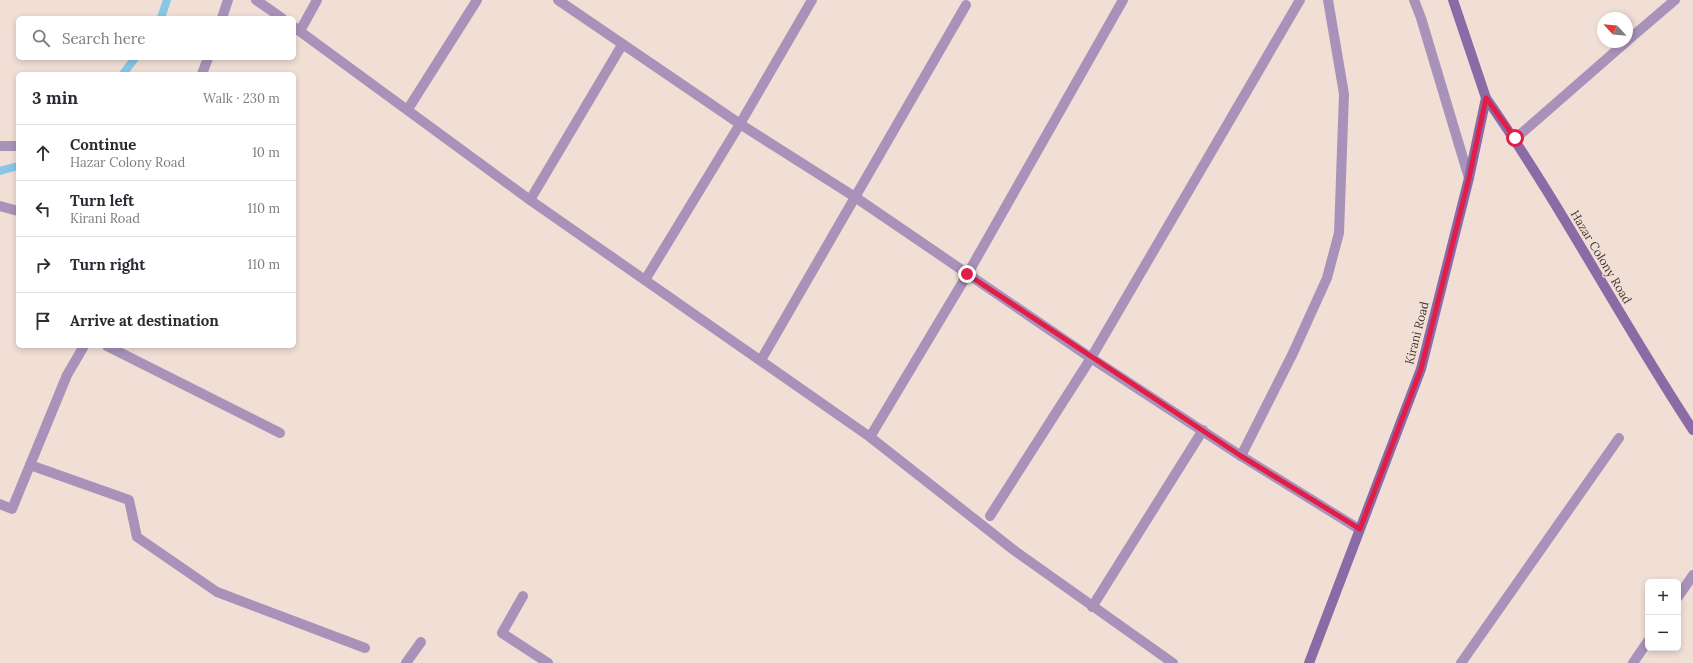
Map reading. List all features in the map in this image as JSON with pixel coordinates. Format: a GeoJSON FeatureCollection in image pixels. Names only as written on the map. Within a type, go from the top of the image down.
{"type":"FeatureCollection","features":[{"type":"Feature","properties":{"kind":"main road"},"geometry":{"type":"LineString","coordinates":[[1453,0],[1486,98]]}},
{"type":"Feature","properties":{"kind":"main road","name":"Kirani Road"},"geometry":{"type":"LineString","coordinates":[[1309,663],[1421,369],[1469,178],[1486,98]]}},
{"type":"Feature","properties":{"kind":"main road","name":"Hazar Colony Road"},"geometry":{"type":"LineString","coordinates":[[1486,98],[1515,138],[1662,383],[1693,430]]}},
{"type":"Feature","properties":{"kind":"street"},"geometry":{"type":"LineString","coordinates":[[223,16],[228,0]]}},
{"type":"Feature","properties":{"kind":"street"},"geometry":{"type":"LineString","coordinates":[[256,0],[279,16]]}},
{"type":"Feature","properties":{"kind":"street"},"geometry":{"type":"LineString","coordinates":[[317,0],[297,29],[530,200],[870,437],[1015,551],[1173,663]]}},
{"type":"Feature","properties":{"kind":"street"},"geometry":{"type":"LineString","coordinates":[[408,110],[477,0]]}},
{"type":"Feature","properties":{"kind":"street"},"geometry":{"type":"LineString","coordinates":[[558,0],[740,124],[855,197],[1091,358],[1241,456],[1360,529]]}},
{"type":"Feature","properties":{"kind":"street"},"geometry":{"type":"LineString","coordinates":[[645,280],[740,124],[812,0]]}},
{"type":"Feature","properties":{"kind":"street"},"geometry":{"type":"LineString","coordinates":[[870,437],[967,274],[1123,0]]}},
{"type":"Feature","properties":{"kind":"street"},"geometry":{"type":"LineString","coordinates":[[990,516],[1091,358],[1300,0]]}},
{"type":"Feature","properties":{"kind":"street"},"geometry":{"type":"LineString","coordinates":[[1241,456],[1293,353],[1327,278],[1339,233],[1344,94],[1328,0]]}},
{"type":"Feature","properties":{"kind":"street"},"geometry":{"type":"LineString","coordinates":[[1414,0],[1421,18],[1469,178]]}},
{"type":"Feature","properties":{"kind":"street"},"geometry":{"type":"LineString","coordinates":[[1633,37],[1675,0]]}},
{"type":"Feature","properties":{"kind":"street"},"geometry":{"type":"LineString","coordinates":[[761,360],[966,5]]}},
{"type":"Feature","properties":{"kind":"street"},"geometry":{"type":"LineString","coordinates":[[530,200],[622,45]]}},
{"type":"Feature","properties":{"kind":"street"},"geometry":{"type":"LineString","coordinates":[[1515,138],[1620,48]]}},
{"type":"Feature","properties":{"kind":"street"},"geometry":{"type":"LineString","coordinates":[[203,72],[207,60]]}},
{"type":"Feature","properties":{"kind":"street"},"geometry":{"type":"LineString","coordinates":[[0,146],[16,146]]}},
{"type":"Feature","properties":{"kind":"street"},"geometry":{"type":"LineString","coordinates":[[0,206],[16,210]]}},
{"type":"Feature","properties":{"kind":"street"},"geometry":{"type":"LineString","coordinates":[[0,504],[12,509],[67,375],[83,348]]}},
{"type":"Feature","properties":{"kind":"street"},"geometry":{"type":"LineString","coordinates":[[111,348],[280,433]]}},
{"type":"Feature","properties":{"kind":"street"},"geometry":{"type":"LineString","coordinates":[[1092,607],[1203,430]]}},
{"type":"Feature","properties":{"kind":"street"},"geometry":{"type":"LineString","coordinates":[[1461,663],[1619,438]]}},
{"type":"Feature","properties":{"kind":"street"},"geometry":{"type":"LineString","coordinates":[[30,465],[129,500],[137,537],[217,592],[364,648]]}},
{"type":"Feature","properties":{"kind":"street"},"geometry":{"type":"LineString","coordinates":[[1681,593],[1693,575]]}},
{"type":"Feature","properties":{"kind":"street"},"geometry":{"type":"LineString","coordinates":[[523,596],[502,633],[548,663]]}},
{"type":"Feature","properties":{"kind":"street"},"geometry":{"type":"LineString","coordinates":[[406,663],[421,642]]}},
{"type":"Feature","properties":{"kind":"street"},"geometry":{"type":"LineString","coordinates":[[1633,663],[1645,645]]}},
{"type":"Feature","properties":{"kind":"waterway"},"geometry":{"type":"LineString","coordinates":[[162,16],[167,0]]}},
{"type":"Feature","properties":{"kind":"waterway"},"geometry":{"type":"LineString","coordinates":[[124,72],[134,60]]}},
{"type":"Feature","properties":{"kind":"waterway"},"geometry":{"type":"LineString","coordinates":[[0,171],[16,167]]}},
{"type":"Feature","properties":{"kind":"route"},"geometry":{"type":"LineString","coordinates":[[967,274],[1091,358],[1241,456],[1360,529],[1421,369],[1469,178],[1486,98],[1515,138]]}}]}
